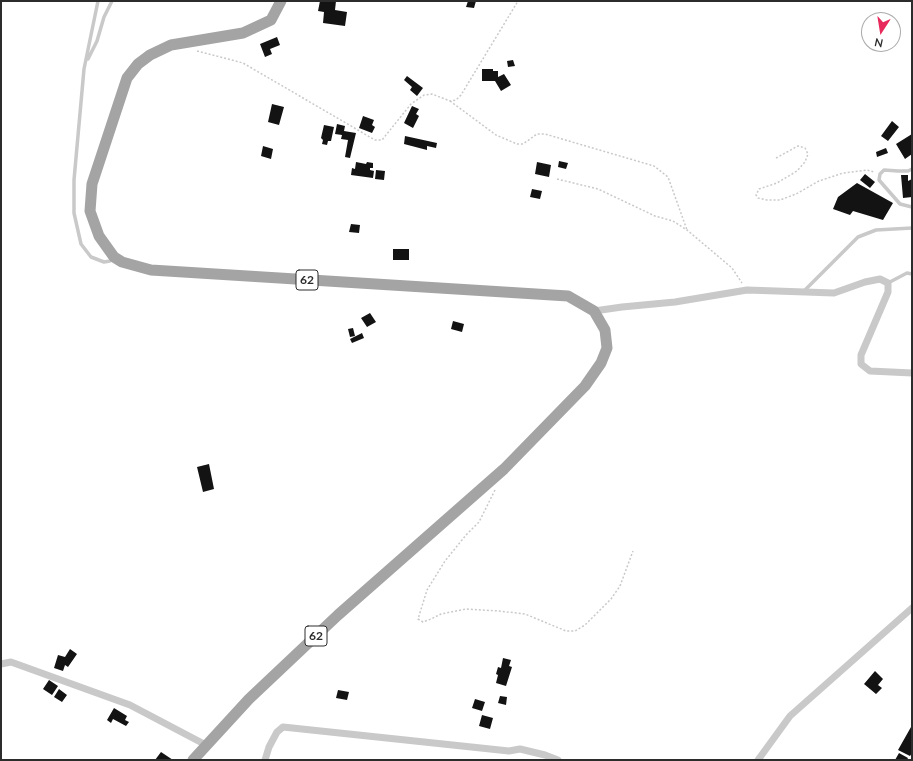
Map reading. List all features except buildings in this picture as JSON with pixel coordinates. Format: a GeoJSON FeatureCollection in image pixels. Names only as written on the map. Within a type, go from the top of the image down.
{"type":"FeatureCollection","features":[{"type":"Feature","properties":{"kind":"main road"},"geometry":{"type":"LineString","coordinates":[[114,257],[99,236],[90,211],[92,184],[128,78],[138,64],[150,55],[171,45],[243,33],[271,20],[281,1]]}},
{"type":"Feature","properties":{"kind":"main road","name":"62"},"geometry":{"type":"LineString","coordinates":[[114,257],[122,262],[151,270],[568,296],[594,311],[605,330],[607,348],[601,363],[585,386],[498,474],[338,615],[249,699],[193,760]]}},
{"type":"Feature","properties":{"kind":"street"},"geometry":{"type":"LineString","coordinates":[[594,311],[675,302],[747,290],[834,293],[865,282],[880,279],[888,284],[888,292],[861,355],[861,364],[870,371],[912,373]]}},
{"type":"Feature","properties":{"kind":"street"},"geometry":{"type":"LineString","coordinates":[[758,760],[790,716],[912,608]]}},
{"type":"Feature","properties":{"kind":"street"},"geometry":{"type":"LineString","coordinates":[[1,664],[11,662],[130,705],[206,745]]}},
{"type":"Feature","properties":{"kind":"street"},"geometry":{"type":"LineString","coordinates":[[265,760],[276,732],[283,727],[509,751],[520,749],[558,760]]}},
{"type":"Feature","properties":{"kind":"lane"},"geometry":{"type":"LineString","coordinates":[[98,1],[84,69],[74,180],[74,213],[81,244],[91,257],[104,262],[114,257]]}},
{"type":"Feature","properties":{"kind":"lane"},"geometry":{"type":"LineString","coordinates":[[84,69],[91,51],[97,41],[104,17],[112,1]]}},
{"type":"Feature","properties":{"kind":"lane"},"geometry":{"type":"LineString","coordinates":[[912,169],[908,171],[884,170],[880,174],[879,180],[900,204],[912,207]]}},
{"type":"Feature","properties":{"kind":"lane"},"geometry":{"type":"LineString","coordinates":[[804,291],[858,237],[876,230],[912,228]]}},
{"type":"Feature","properties":{"kind":"lane"},"geometry":{"type":"LineString","coordinates":[[888,284],[907,273],[912,274]]}},
{"type":"Feature","properties":{"kind":"path"},"geometry":{"type":"LineString","coordinates":[[450,101],[456,100],[461,95],[518,1]]}},
{"type":"Feature","properties":{"kind":"path"},"geometry":{"type":"LineString","coordinates":[[193,50],[243,64],[378,141],[382,140],[412,104],[424,95],[432,94],[450,101],[496,135],[517,144],[522,144],[537,134],[545,134],[654,166],[668,176],[687,230]]}},
{"type":"Feature","properties":{"kind":"path"},"geometry":{"type":"LineString","coordinates":[[776,158],[798,146],[805,148],[808,154],[805,162],[797,171],[777,183],[759,189],[756,195],[758,198],[780,200],[796,194],[819,181],[843,173],[867,170],[880,174]]}},
{"type":"Feature","properties":{"kind":"path"},"geometry":{"type":"LineString","coordinates":[[557,179],[598,189],[655,216],[673,220],[732,268],[747,290]]}},
{"type":"Feature","properties":{"kind":"path"},"geometry":{"type":"LineString","coordinates":[[498,474],[495,494],[479,522],[466,535],[445,561],[427,590],[418,619],[423,622],[441,614],[466,609],[500,611],[525,614],[566,631],[575,631],[585,625],[611,599],[620,586],[633,551]]}}]}
